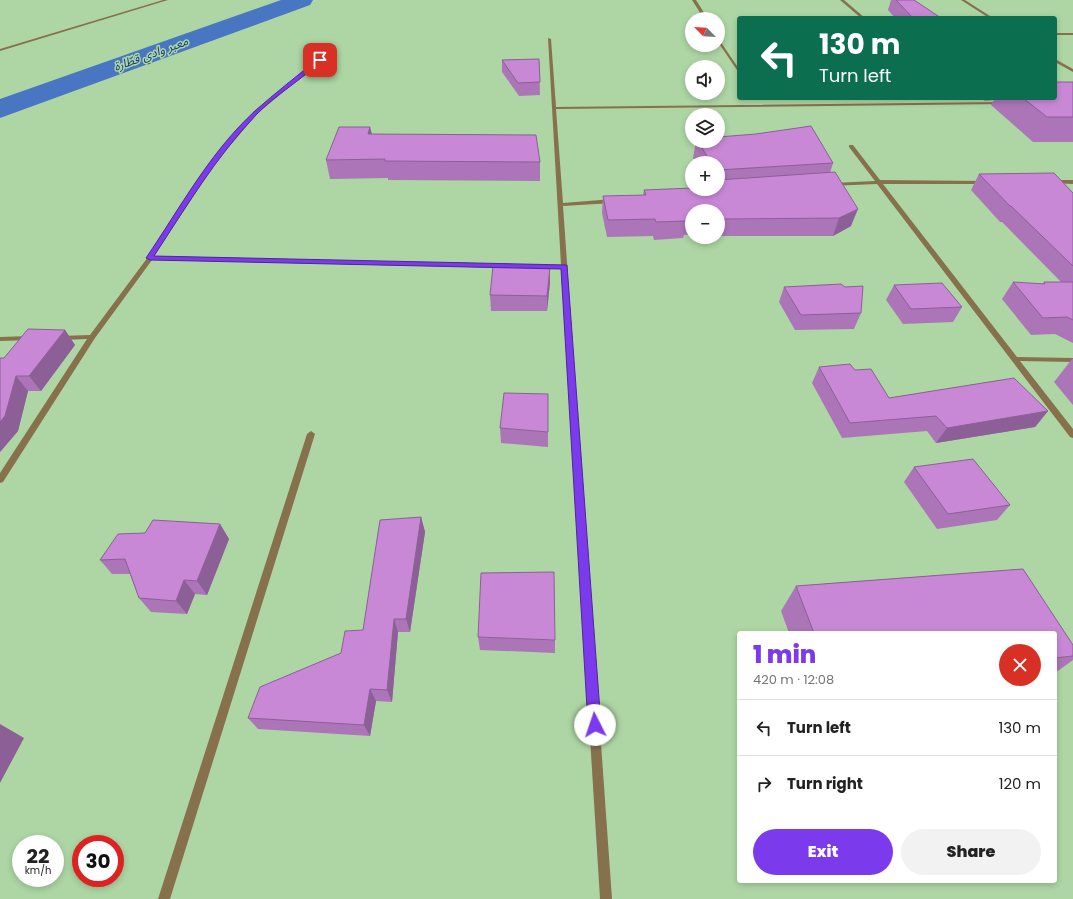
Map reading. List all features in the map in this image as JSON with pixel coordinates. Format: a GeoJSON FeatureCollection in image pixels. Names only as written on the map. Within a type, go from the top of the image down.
{"type":"FeatureCollection","features":[{"type":"Feature","properties":{"kind":"street"},"geometry":{"type":"LineString","coordinates":[[0,50],[166,0]]}},
{"type":"Feature","properties":{"kind":"street"},"geometry":{"type":"LineString","coordinates":[[694,0],[702,12]]}},
{"type":"Feature","properties":{"kind":"street"},"geometry":{"type":"LineString","coordinates":[[842,0],[861,16]]}},
{"type":"Feature","properties":{"kind":"street"},"geometry":{"type":"LineString","coordinates":[[963,0],[988,16]]}},
{"type":"Feature","properties":{"kind":"street"},"geometry":{"type":"LineString","coordinates":[[1057,34],[1073,34]]}},
{"type":"Feature","properties":{"kind":"street"},"geometry":{"type":"LineString","coordinates":[[550,39],[606,899]]}},
{"type":"Feature","properties":{"kind":"street"},"geometry":{"type":"LineString","coordinates":[[725,49],[737,69]]}},
{"type":"Feature","properties":{"kind":"street"},"geometry":{"type":"LineString","coordinates":[[0,480],[92,337],[150,258],[214,161],[256,112],[320,60]]}},
{"type":"Feature","properties":{"kind":"street"},"geometry":{"type":"LineString","coordinates":[[1057,61],[1073,71]]}},
{"type":"Feature","properties":{"kind":"street"},"geometry":{"type":"LineString","coordinates":[[957,100],[961,103]]}},
{"type":"Feature","properties":{"kind":"street"},"geometry":{"type":"LineString","coordinates":[[554,108],[759,104],[1006,102]]}},
{"type":"Feature","properties":{"kind":"street"},"geometry":{"type":"LineString","coordinates":[[851,146],[1073,435]]}},
{"type":"Feature","properties":{"kind":"street"},"geometry":{"type":"LineString","coordinates":[[822,186],[878,182],[988,182]]}},
{"type":"Feature","properties":{"kind":"street"},"geometry":{"type":"LineString","coordinates":[[1042,182],[1073,182]]}},
{"type":"Feature","properties":{"kind":"street"},"geometry":{"type":"LineString","coordinates":[[1058,182],[1063,187]]}},
{"type":"Feature","properties":{"kind":"street"},"geometry":{"type":"LineString","coordinates":[[560,205],[616,201]]}},
{"type":"Feature","properties":{"kind":"street"},"geometry":{"type":"LineString","coordinates":[[150,258],[565,267]]}},
{"type":"Feature","properties":{"kind":"street"},"geometry":{"type":"LineString","coordinates":[[54,338],[92,337]]}},
{"type":"Feature","properties":{"kind":"street"},"geometry":{"type":"LineString","coordinates":[[0,339],[38,338]]}},
{"type":"Feature","properties":{"kind":"street"},"geometry":{"type":"LineString","coordinates":[[1015,359],[1073,360]]}},
{"type":"Feature","properties":{"kind":"street"},"geometry":{"type":"LineString","coordinates":[[164,899],[311,434]]}},
{"type":"Feature","properties":{"kind":"building"},"geometry":{"type":"Polygon","coordinates":[[[896,0],[914,0],[938,16],[911,16],[896,0]]]}},
{"type":"Feature","properties":{"kind":"building"},"geometry":{"type":"Polygon","coordinates":[[[539,59],[540,82],[518,83],[502,60],[539,59]]]}},
{"type":"Feature","properties":{"kind":"building"},"geometry":{"type":"Polygon","coordinates":[[[1057,82],[1073,82],[1073,117],[1047,117],[1026,100],[1057,100],[1057,82]]]}},
{"type":"Feature","properties":{"kind":"building"},"geometry":{"type":"Polygon","coordinates":[[[811,126],[833,163],[725,170],[725,156],[707,156],[702,148],[725,148],[725,136],[756,134],[811,126]]]}},
{"type":"Feature","properties":{"kind":"building"},"geometry":{"type":"Polygon","coordinates":[[[339,127],[370,127],[368,134],[536,135],[540,162],[385,161],[385,159],[326,160],[339,127]]]}},
{"type":"Feature","properties":{"kind":"building"},"geometry":{"type":"Polygon","coordinates":[[[835,172],[858,209],[839,218],[725,219],[725,204],[685,204],[685,221],[656,222],[655,219],[608,220],[603,196],[646,195],[644,190],[685,188],[685,196],[725,196],[725,180],[835,172]]]}},
{"type":"Feature","properties":{"kind":"building"},"geometry":{"type":"Polygon","coordinates":[[[1054,173],[1073,193],[1073,266],[979,174],[1054,173]]]}},
{"type":"Feature","properties":{"kind":"building"},"geometry":{"type":"Polygon","coordinates":[[[493,266],[550,267],[547,296],[490,295],[493,266]]]}},
{"type":"Feature","properties":{"kind":"building"},"geometry":{"type":"Polygon","coordinates":[[[1013,282],[1045,284],[1044,282],[1073,282],[1073,320],[1067,317],[1043,318],[1013,282]]]}},
{"type":"Feature","properties":{"kind":"building"},"geometry":{"type":"Polygon","coordinates":[[[942,283],[962,307],[911,309],[894,285],[942,283]]]}},
{"type":"Feature","properties":{"kind":"building"},"geometry":{"type":"Polygon","coordinates":[[[841,284],[845,287],[863,286],[861,313],[801,315],[784,287],[841,284]]]}},
{"type":"Feature","properties":{"kind":"building"},"geometry":{"type":"Polygon","coordinates":[[[28,329],[65,330],[29,376],[16,376],[5,416],[0,422],[0,358],[4,358],[28,329]]]}},
{"type":"Feature","properties":{"kind":"building"},"geometry":{"type":"Polygon","coordinates":[[[850,364],[855,370],[871,369],[889,398],[1014,378],[1048,411],[947,428],[936,416],[850,423],[819,367],[850,364]]]}},
{"type":"Feature","properties":{"kind":"building"},"geometry":{"type":"Polygon","coordinates":[[[504,393],[548,394],[548,432],[500,428],[504,393]]]}},
{"type":"Feature","properties":{"kind":"building"},"geometry":{"type":"Polygon","coordinates":[[[973,459],[1010,505],[948,514],[914,467],[973,459]]]}},
{"type":"Feature","properties":{"kind":"building"},"geometry":{"type":"Polygon","coordinates":[[[421,517],[406,619],[394,619],[387,690],[370,689],[364,725],[248,718],[260,687],[341,653],[345,631],[363,630],[380,520],[421,517]]]}},
{"type":"Feature","properties":{"kind":"building"},"geometry":{"type":"Polygon","coordinates":[[[153,520],[220,524],[197,581],[184,580],[176,601],[139,598],[125,559],[100,560],[118,534],[145,533],[153,520]]]}},
{"type":"Feature","properties":{"kind":"building"},"geometry":{"type":"Polygon","coordinates":[[[1023,569],[1073,645],[1073,656],[1057,658],[1057,631],[813,631],[796,586],[1023,569]]]}},
{"type":"Feature","properties":{"kind":"building"},"geometry":{"type":"Polygon","coordinates":[[[554,572],[555,640],[478,637],[481,573],[554,572]]]}},
{"type":"Feature","properties":{"kind":"waterway","name":"معبر وادي قطّارة"},"geometry":{"type":"LineString","coordinates":[[0,109],[302,0]]}},
{"type":"Feature","properties":{"kind":"route"},"geometry":{"type":"LineString","coordinates":[[320,60],[256,112],[237,133],[214,161],[150,258],[565,267],[595,725]]}}]}
